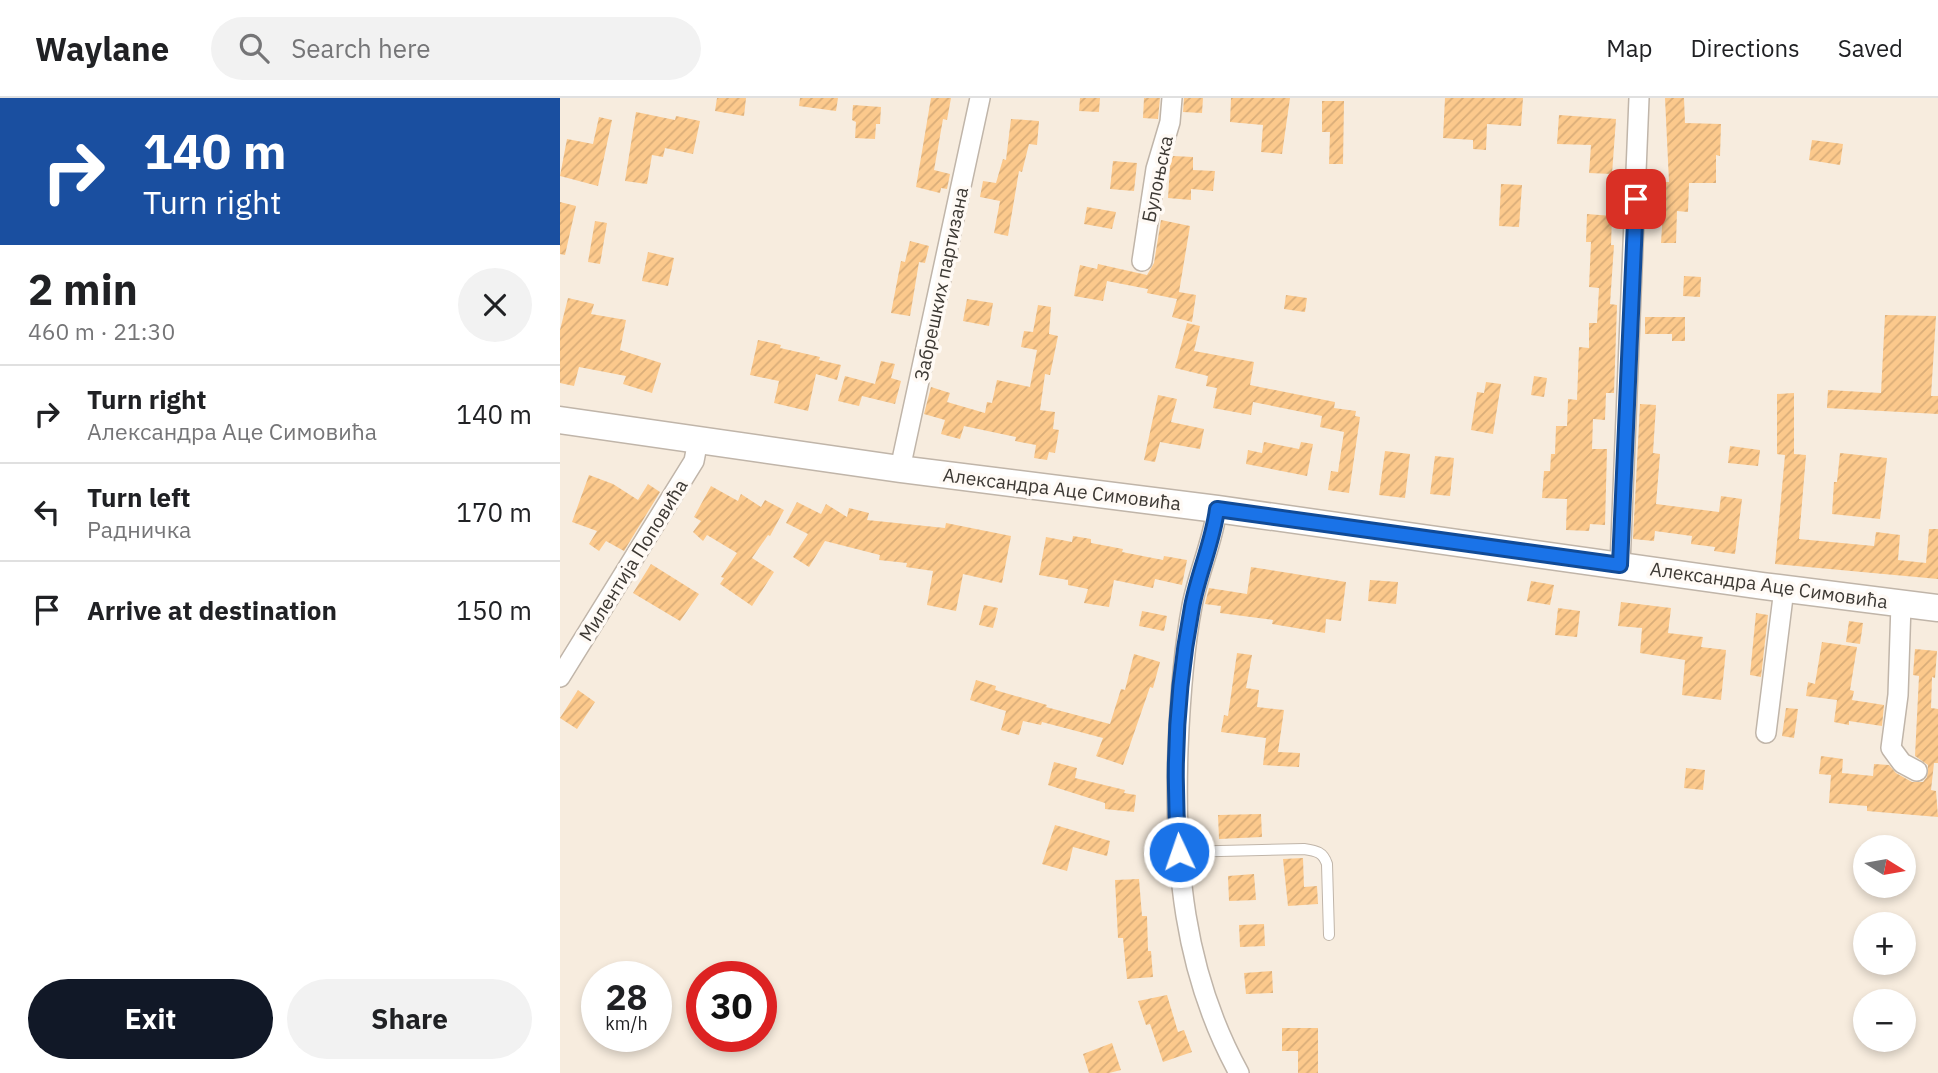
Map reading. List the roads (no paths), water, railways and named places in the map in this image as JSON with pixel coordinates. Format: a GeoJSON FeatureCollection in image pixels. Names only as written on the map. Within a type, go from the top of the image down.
{"type":"FeatureCollection","features":[{"type":"Feature","properties":{"kind":"street","name":"Забрешких партизана"},"geometry":{"type":"LineString","coordinates":[[900,469],[980,98]]}},
{"type":"Feature","properties":{"kind":"street","name":"Булоњска"},"geometry":{"type":"LineString","coordinates":[[1142,261],[1156,169],[1170,122],[1172,98]]}},
{"type":"Feature","properties":{"kind":"street"},"geometry":{"type":"LineString","coordinates":[[1620,565],[1639,98]]}},
{"type":"Feature","properties":{"kind":"street","name":"Александра Аце Симовића"},"geometry":{"type":"LineString","coordinates":[[560,420],[900,469],[1217,509],[1784,589],[1938,608]]}},
{"type":"Feature","properties":{"kind":"street","name":"Милентија Поповића"},"geometry":{"type":"LineString","coordinates":[[560,677],[694,461],[698,440]]}},
{"type":"Feature","properties":{"kind":"street"},"geometry":{"type":"LineString","coordinates":[[1217,509],[1192,604],[1184,656],[1177,783],[1179,852],[1194,960],[1208,1009],[1239,1073]]}},
{"type":"Feature","properties":{"kind":"street"},"geometry":{"type":"LineString","coordinates":[[1766,733],[1784,589]]}},
{"type":"Feature","properties":{"kind":"street"},"geometry":{"type":"LineString","coordinates":[[1901,604],[1898,695],[1891,748],[1902,763],[1917,771]]}},
{"type":"Feature","properties":{"kind":"lane"},"geometry":{"type":"LineString","coordinates":[[1179,852],[1317,851],[1324,856],[1327,864],[1329,935]]}}]}
